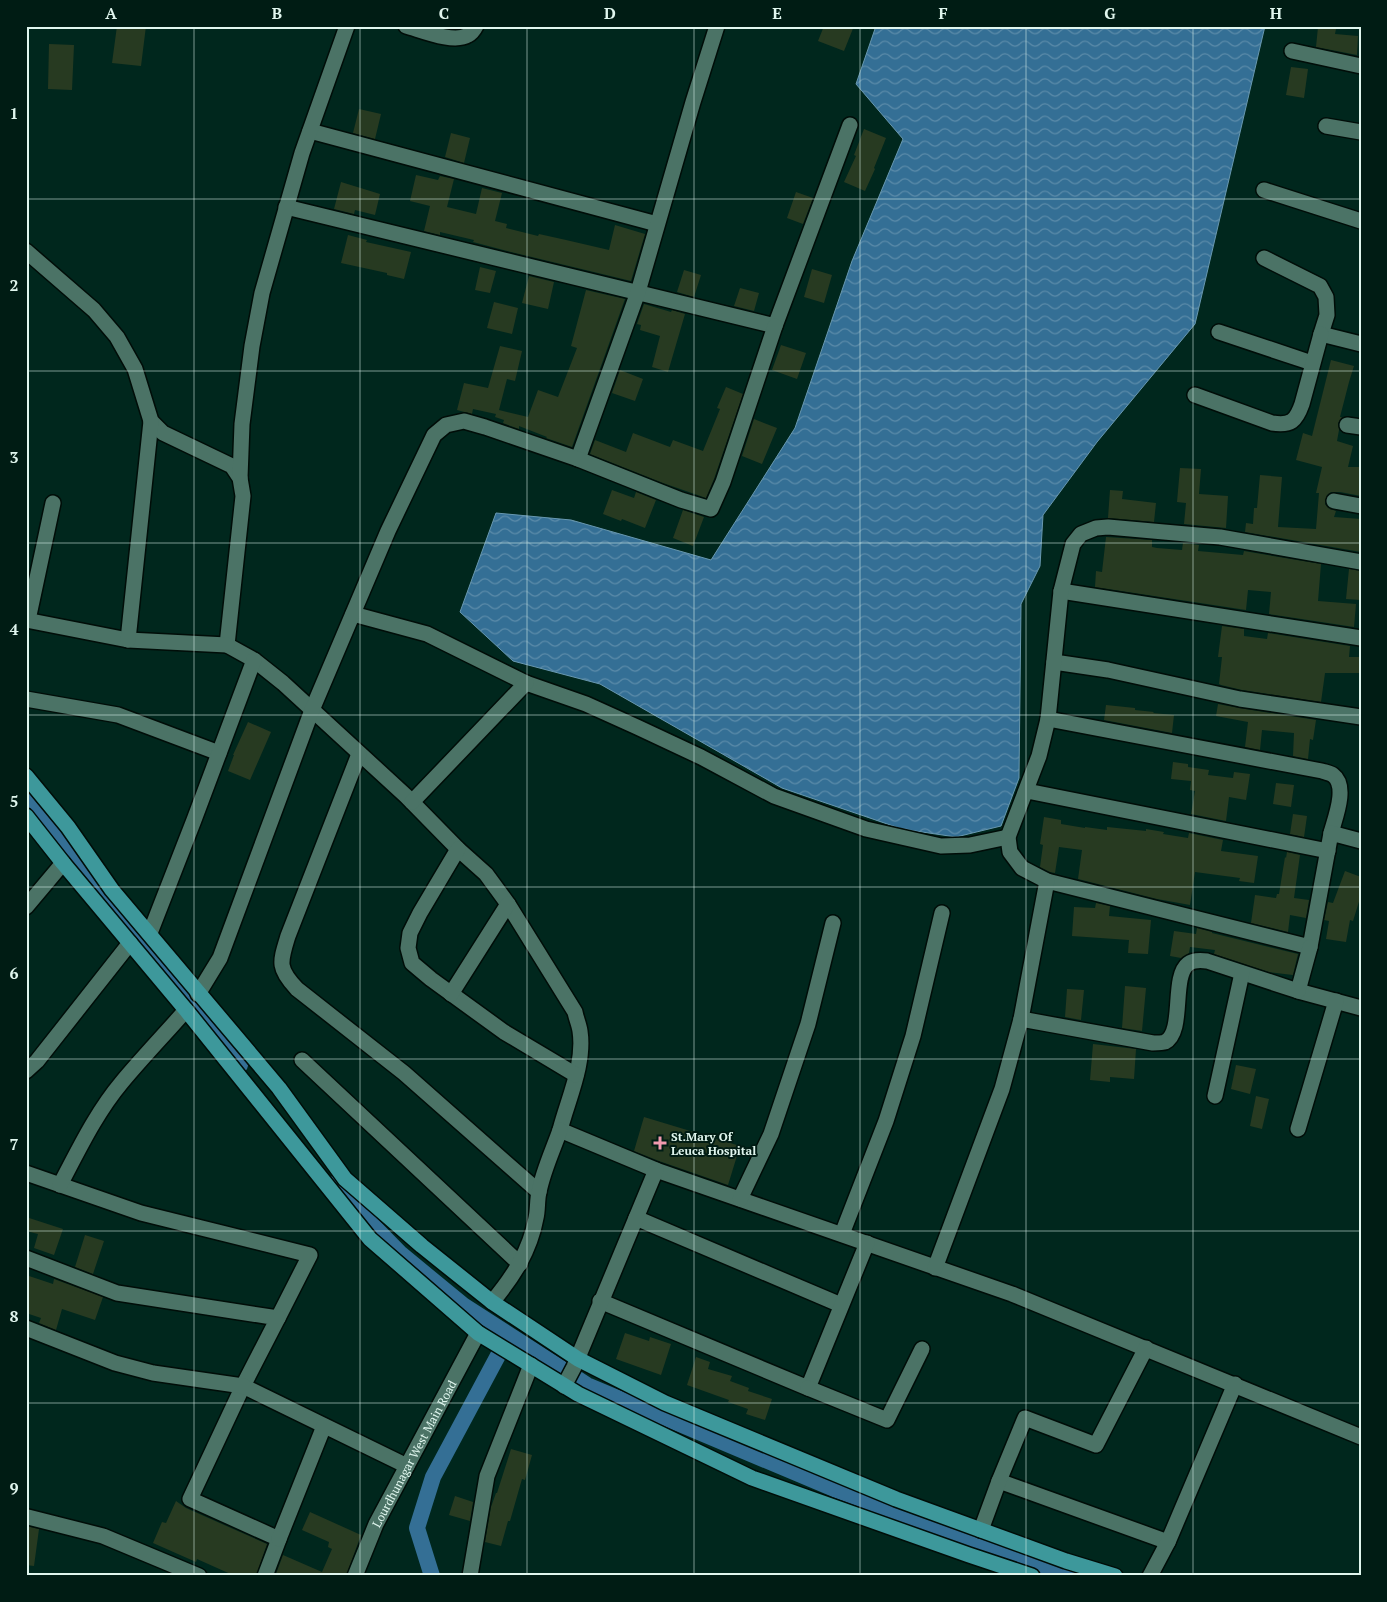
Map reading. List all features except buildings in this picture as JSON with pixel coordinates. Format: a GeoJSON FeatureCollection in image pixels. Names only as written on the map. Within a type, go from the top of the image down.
{"type":"FeatureCollection","features":[{"type":"Feature","properties":{"kind":"main road"},"geometry":{"type":"LineString","coordinates":[[26,776],[68,827],[112,890],[279,1088],[345,1179],[422,1246],[492,1302],[571,1373],[578,1394],[752,1478],[1032,1576]]}},
{"type":"Feature","properties":{"kind":"main road"},"geometry":{"type":"LineString","coordinates":[[26,816],[63,864],[186,1010],[370,1239],[478,1332],[531,1365],[571,1373],[665,1403],[896,1498],[1066,1561],[1114,1576]]}},
{"type":"Feature","properties":{"kind":"street"},"geometry":{"type":"LineString","coordinates":[[227,646],[243,496],[240,478],[242,424],[252,346],[262,293],[302,153],[347,26]]}},
{"type":"Feature","properties":{"kind":"street"},"geometry":{"type":"LineString","coordinates":[[406,26],[450,38],[462,38],[471,34],[476,26]]}},
{"type":"Feature","properties":{"kind":"street"},"geometry":{"type":"LineString","coordinates":[[578,459],[638,292],[717,26]]}},
{"type":"Feature","properties":{"kind":"street"},"geometry":{"type":"LineString","coordinates":[[1292,51],[1361,66]]}},
{"type":"Feature","properties":{"kind":"street"},"geometry":{"type":"LineString","coordinates":[[198,994],[220,958],[312,710],[388,531],[434,435],[446,425],[464,422],[485,427],[578,459],[681,500],[712,509],[723,482],[775,326],[850,125]]}},
{"type":"Feature","properties":{"kind":"street"},"geometry":{"type":"LineString","coordinates":[[1326,126],[1361,132]]}},
{"type":"Feature","properties":{"kind":"street"},"geometry":{"type":"LineString","coordinates":[[310,131],[657,224]]}},
{"type":"Feature","properties":{"kind":"street"},"geometry":{"type":"LineString","coordinates":[[1264,190],[1361,221]]}},
{"type":"Feature","properties":{"kind":"street"},"geometry":{"type":"LineString","coordinates":[[286,207],[775,326]]}},
{"type":"Feature","properties":{"kind":"street"},"geometry":{"type":"LineString","coordinates":[[26,251],[94,310],[117,337],[135,369],[151,421],[128,640]]}},
{"type":"Feature","properties":{"kind":"street"},"geometry":{"type":"LineString","coordinates":[[1195,395],[1282,425],[1291,422],[1298,415],[1327,315],[1326,297],[1320,286],[1264,258]]}},
{"type":"Feature","properties":{"kind":"street"},"geometry":{"type":"LineString","coordinates":[[1219,332],[1312,363]]}},
{"type":"Feature","properties":{"kind":"street"},"geometry":{"type":"LineString","coordinates":[[1321,334],[1361,344]]}},
{"type":"Feature","properties":{"kind":"street"},"geometry":{"type":"LineString","coordinates":[[151,421],[164,432],[232,466],[240,478]]}},
{"type":"Feature","properties":{"kind":"street"},"geometry":{"type":"LineString","coordinates":[[1334,501],[1361,506]]}},
{"type":"Feature","properties":{"kind":"street"},"geometry":{"type":"LineString","coordinates":[[53,503],[27,620],[128,640],[227,646],[254,660],[283,683],[412,802],[458,849],[486,874],[508,904],[574,1012],[580,1031],[580,1048],[576,1075],[539,1192],[536,1218],[520,1264],[508,1283],[492,1302]]}},
{"type":"Feature","properties":{"kind":"street"},"geometry":{"type":"LineString","coordinates":[[1310,947],[1047,880],[1022,868],[1010,852],[1008,837],[1039,756],[1048,719],[1061,592],[1073,544],[1081,534],[1096,528],[1108,527],[1220,538],[1361,562]]}},
{"type":"Feature","properties":{"kind":"street"},"geometry":{"type":"LineString","coordinates":[[1061,592],[1361,638]]}},
{"type":"Feature","properties":{"kind":"street"},"geometry":{"type":"LineString","coordinates":[[353,614],[427,634],[526,683],[586,704],[620,719],[774,796],[866,829],[941,846],[970,845],[1008,837]]}},
{"type":"Feature","properties":{"kind":"street"},"geometry":{"type":"LineString","coordinates":[[150,933],[254,660]]}},
{"type":"Feature","properties":{"kind":"street"},"geometry":{"type":"LineString","coordinates":[[1054,662],[1108,670],[1240,700],[1361,717]]}},
{"type":"Feature","properties":{"kind":"street"},"geometry":{"type":"LineString","coordinates":[[412,802],[526,683]]}},
{"type":"Feature","properties":{"kind":"street"},"geometry":{"type":"LineString","coordinates":[[26,698],[118,715],[219,753]]}},
{"type":"Feature","properties":{"kind":"street"},"geometry":{"type":"LineString","coordinates":[[1048,719],[1322,770],[1334,776],[1340,786],[1340,799],[1331,833],[1310,947],[1298,990]]}},
{"type":"Feature","properties":{"kind":"street"},"geometry":{"type":"LineString","coordinates":[[359,754],[288,936],[281,967],[286,978],[297,989],[404,1073],[539,1192]]}},
{"type":"Feature","properties":{"kind":"street"},"geometry":{"type":"LineString","coordinates":[[1027,791],[1328,851]]}},
{"type":"Feature","properties":{"kind":"street"},"geometry":{"type":"LineString","coordinates":[[1331,833],[1361,840]]}},
{"type":"Feature","properties":{"kind":"street"},"geometry":{"type":"LineString","coordinates":[[458,849],[410,933],[408,948],[412,963],[431,980],[504,1032],[576,1075]]}},
{"type":"Feature","properties":{"kind":"street"},"geometry":{"type":"LineString","coordinates":[[26,907],[63,864]]}},
{"type":"Feature","properties":{"kind":"street"},"geometry":{"type":"LineString","coordinates":[[935,1268],[1002,1090],[1021,1019],[1047,880]]}},
{"type":"Feature","properties":{"kind":"street"},"geometry":{"type":"LineString","coordinates":[[451,994],[508,904]]}},
{"type":"Feature","properties":{"kind":"street"},"geometry":{"type":"LineString","coordinates":[[842,1234],[886,1121],[913,1036],[942,913]]}},
{"type":"Feature","properties":{"kind":"street"},"geometry":{"type":"LineString","coordinates":[[740,1199],[772,1134],[808,1024],[833,924]]}},
{"type":"Feature","properties":{"kind":"street"},"geometry":{"type":"LineString","coordinates":[[26,1071],[37,1061],[130,942]]}},
{"type":"Feature","properties":{"kind":"street"},"geometry":{"type":"LineString","coordinates":[[1021,1019],[1153,1043],[1164,1043],[1170,1038],[1174,1028],[1180,980],[1184,967],[1198,960],[1207,961],[1242,974],[1361,1008]]}},
{"type":"Feature","properties":{"kind":"street"},"geometry":{"type":"LineString","coordinates":[[1215,1096],[1242,974]]}},
{"type":"Feature","properties":{"kind":"street"},"geometry":{"type":"LineString","coordinates":[[1298,1129],[1336,1001]]}},
{"type":"Feature","properties":{"kind":"street"},"geometry":{"type":"LineString","coordinates":[[60,1185],[87,1133],[103,1108],[121,1083],[186,1010]]}},
{"type":"Feature","properties":{"kind":"street"},"geometry":{"type":"LineString","coordinates":[[302,1060],[520,1264]]}},
{"type":"Feature","properties":{"kind":"street"},"geometry":{"type":"LineString","coordinates":[[560,1130],[656,1170],[1012,1294],[1361,1436]]}},
{"type":"Feature","properties":{"kind":"street"},"geometry":{"type":"LineString","coordinates":[[571,1373],[656,1170]]}},
{"type":"Feature","properties":{"kind":"street"},"geometry":{"type":"LineString","coordinates":[[26,1173],[141,1213],[310,1255],[243,1386],[190,1499],[279,1539]]}},
{"type":"Feature","properties":{"kind":"street"},"geometry":{"type":"LineString","coordinates":[[636,1218],[841,1305]]}},
{"type":"Feature","properties":{"kind":"street"},"geometry":{"type":"LineString","coordinates":[[808,1388],[866,1243]]}},
{"type":"Feature","properties":{"kind":"street"},"geometry":{"type":"LineString","coordinates":[[26,1258],[117,1293],[278,1318]]}},
{"type":"Feature","properties":{"kind":"street"},"geometry":{"type":"LineString","coordinates":[[600,1301],[888,1420],[922,1349]]}},
{"type":"Feature","properties":{"kind":"street"},"geometry":{"type":"LineString","coordinates":[[26,1328],[115,1363],[153,1373],[243,1386],[407,1466]]}},
{"type":"Feature","properties":{"kind":"street","name":"Lourdhunagar West Main Road"},"geometry":{"type":"LineString","coordinates":[[355,1576],[376,1524],[478,1332]]}},
{"type":"Feature","properties":{"kind":"street"},"geometry":{"type":"LineString","coordinates":[[981,1530],[1025,1418],[1096,1445],[1146,1348]]}},
{"type":"Feature","properties":{"kind":"street"},"geometry":{"type":"LineString","coordinates":[[470,1576],[487,1476],[531,1365]]}},
{"type":"Feature","properties":{"kind":"street"},"geometry":{"type":"LineString","coordinates":[[1150,1576],[1168,1542],[1235,1384]]}},
{"type":"Feature","properties":{"kind":"street"},"geometry":{"type":"LineString","coordinates":[[265,1576],[324,1426]]}},
{"type":"Feature","properties":{"kind":"street"},"geometry":{"type":"LineString","coordinates":[[999,1481],[1168,1542]]}},
{"type":"Feature","properties":{"kind":"street"},"geometry":{"type":"LineString","coordinates":[[28,1517],[103,1536],[199,1576]]}},
{"type":"Feature","properties":{"kind":"water"},"geometry":{"type":"Polygon","coordinates":[[[876,26],[1265,26],[1195,324],[1097,442],[1043,515],[1040,566],[1021,604],[1019,778],[1001,826],[956,837],[902,829],[782,788],[600,684],[513,661],[460,612],[496,513],[571,520],[711,560],[795,428],[852,261],[903,139],[856,84],[876,26]]]}},
{"type":"Feature","properties":{"kind":"waterway"},"geometry":{"type":"LineString","coordinates":[[26,797],[240,1065]]}},
{"type":"Feature","properties":{"kind":"waterway"},"geometry":{"type":"LineString","coordinates":[[334,1184],[401,1254],[463,1305],[587,1385],[834,1489],[1010,1555],[1074,1576]]}},
{"type":"Feature","properties":{"kind":"waterway"},"geometry":{"type":"LineString","coordinates":[[432,1576],[417,1528],[433,1477],[509,1335]]}},
{"type":"Feature","properties":{"kind":"place","name":"St.Mary Of Leuca Hospital"},"geometry":{"type":"Point","coordinates":[660,1143]}}]}
